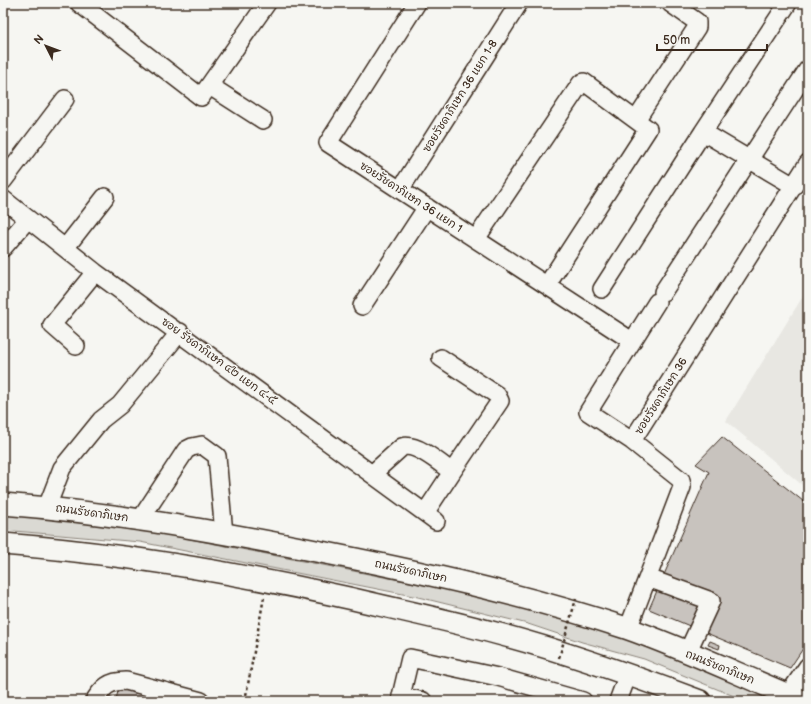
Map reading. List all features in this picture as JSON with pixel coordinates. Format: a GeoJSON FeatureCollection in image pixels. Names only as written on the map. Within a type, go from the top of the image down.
{"type":"FeatureCollection","features":[{"type":"Feature","properties":{"kind":"main road","name":"ถนนรัชดาภิเษก"},"geometry":{"type":"LineString","coordinates":[[3,504],[47,507],[224,534],[472,584],[552,605],[628,629],[796,698]]}},
{"type":"Feature","properties":{"kind":"main road"},"geometry":{"type":"LineString","coordinates":[[3,544],[118,555],[192,566],[405,610],[499,634],[628,674],[700,701]]}},
{"type":"Feature","properties":{"kind":"street"},"geometry":{"type":"LineString","coordinates":[[89,6],[196,95],[202,97],[267,3]]}},
{"type":"Feature","properties":{"kind":"street","name":"ซอยรัชดาภิเษก 36 แยก 1"},"geometry":{"type":"LineString","coordinates":[[417,3],[328,143],[632,341]]}},
{"type":"Feature","properties":{"kind":"street","name":"ซอยรัชดาภิเษก 36 แยก 1-8"},"geometry":{"type":"LineString","coordinates":[[400,190],[519,3]]}},
{"type":"Feature","properties":{"kind":"street"},"geometry":{"type":"LineString","coordinates":[[636,120],[698,28],[697,22],[670,3]]}},
{"type":"Feature","properties":{"kind":"street"},"geometry":{"type":"LineString","coordinates":[[602,289],[788,3]]}},
{"type":"Feature","properties":{"kind":"street"},"geometry":{"type":"LineString","coordinates":[[632,441],[588,412],[660,297],[808,69]]}},
{"type":"Feature","properties":{"kind":"street"},"geometry":{"type":"LineString","coordinates":[[476,239],[582,82],[648,129],[547,286]]}},
{"type":"Feature","properties":{"kind":"street"},"geometry":{"type":"LineString","coordinates":[[210,86],[263,120]]}},
{"type":"Feature","properties":{"kind":"street"},"geometry":{"type":"LineString","coordinates":[[3,180],[65,99]]}},
{"type":"Feature","properties":{"kind":"street"},"geometry":{"type":"LineString","coordinates":[[703,132],[750,158],[794,186]]}},
{"type":"Feature","properties":{"kind":"street","name":"ซอยรัชดาภิเษก 36"},"geometry":{"type":"LineString","coordinates":[[628,629],[682,487],[681,480],[632,441],[808,163]]}},
{"type":"Feature","properties":{"kind":"street"},"geometry":{"type":"LineString","coordinates":[[66,248],[105,197]]}},
{"type":"Feature","properties":{"kind":"street","name":"ซอย รัชดาภิเษก ๔๒ แยก ๔-๕"},"geometry":{"type":"LineString","coordinates":[[3,199],[95,272],[180,332],[430,517],[452,472]]}},
{"type":"Feature","properties":{"kind":"street"},"geometry":{"type":"LineString","coordinates":[[362,306],[427,207]]}},
{"type":"Feature","properties":{"kind":"street"},"geometry":{"type":"LineString","coordinates":[[3,248],[28,219]]}},
{"type":"Feature","properties":{"kind":"street"},"geometry":{"type":"LineString","coordinates":[[76,346],[52,325],[95,272]]}},
{"type":"Feature","properties":{"kind":"street"},"geometry":{"type":"LineString","coordinates":[[47,507],[62,468],[101,420],[120,404],[180,332]]}},
{"type":"Feature","properties":{"kind":"street"},"geometry":{"type":"LineString","coordinates":[[372,474],[402,447],[407,445],[420,450],[452,472],[500,401],[497,395],[441,358]]}},
{"type":"Feature","properties":{"kind":"street"},"geometry":{"type":"LineString","coordinates":[[140,520],[186,450],[192,446],[202,445],[217,456],[224,534]]}},
{"type":"Feature","properties":{"kind":"street"},"geometry":{"type":"LineString","coordinates":[[648,578],[711,601],[686,653]]}},
{"type":"Feature","properties":{"kind":"street"},"geometry":{"type":"LineString","coordinates":[[423,701],[402,696],[410,658],[498,677],[583,701]]}},
{"type":"Feature","properties":{"kind":"street"},"geometry":{"type":"LineString","coordinates":[[796,698],[808,666]]}},
{"type":"Feature","properties":{"kind":"street"},"geometry":{"type":"LineString","coordinates":[[618,701],[628,674]]}},
{"type":"Feature","properties":{"kind":"street"},"geometry":{"type":"LineString","coordinates":[[94,701],[106,685],[114,681],[126,681],[201,701]]}},
{"type":"Feature","properties":{"kind":"path"},"geometry":{"type":"LineString","coordinates":[[245,701],[267,581]]}},
{"type":"Feature","properties":{"kind":"path"},"geometry":{"type":"LineString","coordinates":[[559,658],[576,599]]}},
{"type":"Feature","properties":{"kind":"shaded area"},"geometry":{"type":"Polygon","coordinates":[[[808,288],[808,490],[726,421],[808,288]]]}},
{"type":"Feature","properties":{"kind":"shaded area"},"geometry":{"type":"Polygon","coordinates":[[[3,514],[70,518],[139,529],[496,599],[606,630],[781,701],[746,701],[644,659],[582,642],[528,624],[418,597],[140,542],[3,530],[3,514]]]}},
{"type":"Feature","properties":{"kind":"building"},"geometry":{"type":"Polygon","coordinates":[[[722,437],[808,505],[808,641],[790,668],[649,609],[709,472],[696,464],[722,437]]]}},
{"type":"Feature","properties":{"kind":"building"},"geometry":{"type":"Polygon","coordinates":[[[710,641],[720,645],[719,649],[708,645],[710,641]]]}},
{"type":"Feature","properties":{"kind":"building"},"geometry":{"type":"Polygon","coordinates":[[[119,688],[172,701],[103,701],[104,696],[116,699],[119,688]]]}}]}
